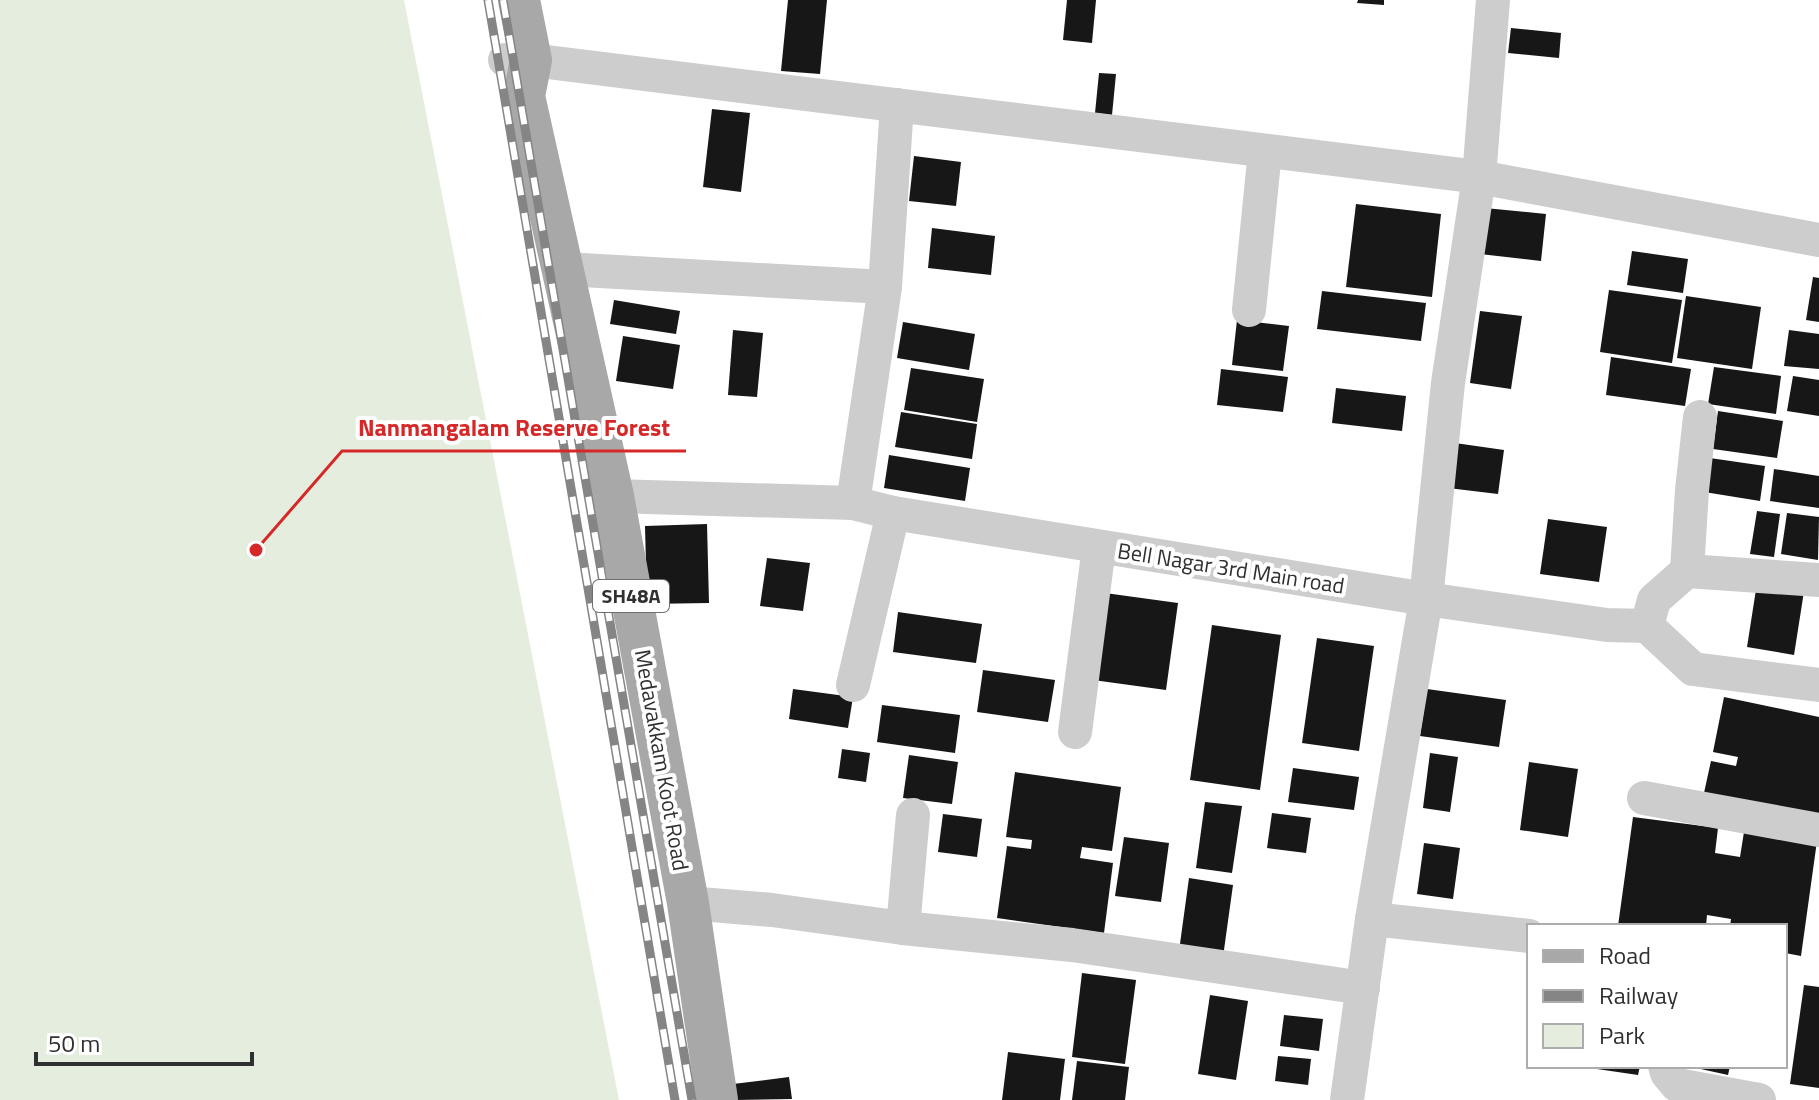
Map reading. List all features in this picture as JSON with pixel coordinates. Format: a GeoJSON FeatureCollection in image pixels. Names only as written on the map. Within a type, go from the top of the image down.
{"type":"FeatureCollection","features":[{"type":"Feature","properties":{"kind":"main road","name":"SH48A"},"geometry":{"type":"LineString","coordinates":[[494,0],[520,72]]}},
{"type":"Feature","properties":{"kind":"main road","name":"Medavakkam Koot Road"},"geometry":{"type":"LineString","coordinates":[[519,0],[520,72],[613,496],[688,903],[717,1100]]}},
{"type":"Feature","properties":{"kind":"street"},"geometry":{"type":"LineString","coordinates":[[1347,1100],[1372,919],[1426,599],[1448,383],[1479,177],[1493,0]]}},
{"type":"Feature","properties":{"kind":"street"},"geometry":{"type":"LineString","coordinates":[[520,72],[897,105],[1479,177],[1819,240]]}},
{"type":"Feature","properties":{"kind":"street"},"geometry":{"type":"LineString","coordinates":[[853,503],[885,287],[897,105]]}},
{"type":"Feature","properties":{"kind":"street"},"geometry":{"type":"LineString","coordinates":[[1249,310],[1265,151]]}},
{"type":"Feature","properties":{"kind":"street"},"geometry":{"type":"LineString","coordinates":[[564,269],[885,287]]}},
{"type":"Feature","properties":{"kind":"street"},"geometry":{"type":"LineString","coordinates":[[1700,417],[1687,571],[1654,600],[1647,626],[1693,669],[1819,685]]}},
{"type":"Feature","properties":{"kind":"street","name":"Bell Nagar 3rd Main road"},"geometry":{"type":"LineString","coordinates":[[613,496],[853,503],[893,513],[1426,599],[1607,625],[1647,626]]}},
{"type":"Feature","properties":{"kind":"street"},"geometry":{"type":"LineString","coordinates":[[853,685],[893,513]]}},
{"type":"Feature","properties":{"kind":"street"},"geometry":{"type":"LineString","coordinates":[[1075,732],[1099,547]]}},
{"type":"Feature","properties":{"kind":"street"},"geometry":{"type":"LineString","coordinates":[[1687,571],[1819,580]]}},
{"type":"Feature","properties":{"kind":"street"},"geometry":{"type":"LineString","coordinates":[[1644,798],[1819,830]]}},
{"type":"Feature","properties":{"kind":"street"},"geometry":{"type":"LineString","coordinates":[[903,928],[913,815]]}},
{"type":"Feature","properties":{"kind":"street"},"geometry":{"type":"LineString","coordinates":[[688,903],[1072,945],[1363,988]]}},
{"type":"Feature","properties":{"kind":"street"},"geometry":{"type":"LineString","coordinates":[[1372,919],[1527,936]]}},
{"type":"Feature","properties":{"kind":"street"},"geometry":{"type":"LineString","coordinates":[[1666,1068],[1677,1085],[1759,1100]]}},
{"type":"Feature","properties":{"kind":"green space"},"geometry":{"type":"Polygon","coordinates":[[[0,0],[404,0],[619,1100],[0,1100],[0,0]]]}},
{"type":"Feature","properties":{"kind":"building"},"geometry":{"type":"Polygon","coordinates":[[[788,0],[827,0],[820,74],[781,71],[788,0]]]}},
{"type":"Feature","properties":{"kind":"building"},"geometry":{"type":"Polygon","coordinates":[[[1067,0],[1096,0],[1092,43],[1063,40],[1067,0]]]}},
{"type":"Feature","properties":{"kind":"building"},"geometry":{"type":"Polygon","coordinates":[[[1358,0],[1384,0],[1384,5],[1357,3],[1358,0]]]}},
{"type":"Feature","properties":{"kind":"building"},"geometry":{"type":"Polygon","coordinates":[[[1511,28],[1561,33],[1559,58],[1508,53],[1511,28]]]}},
{"type":"Feature","properties":{"kind":"building"},"geometry":{"type":"Polygon","coordinates":[[[1099,73],[1116,74],[1112,115],[1095,113],[1099,73]]]}},
{"type":"Feature","properties":{"kind":"building"},"geometry":{"type":"Polygon","coordinates":[[[712,109],[750,113],[741,192],[703,187],[712,109]]]}},
{"type":"Feature","properties":{"kind":"building"},"geometry":{"type":"Polygon","coordinates":[[[914,156],[961,162],[956,206],[909,201],[914,156]]]}},
{"type":"Feature","properties":{"kind":"building"},"geometry":{"type":"Polygon","coordinates":[[[1356,204],[1441,214],[1432,297],[1346,287],[1356,204]]]}},
{"type":"Feature","properties":{"kind":"building"},"geometry":{"type":"Polygon","coordinates":[[[1485,208],[1546,214],[1541,261],[1480,254],[1485,208]]]}},
{"type":"Feature","properties":{"kind":"building"},"geometry":{"type":"Polygon","coordinates":[[[932,228],[995,236],[991,275],[928,268],[932,228]]]}},
{"type":"Feature","properties":{"kind":"building"},"geometry":{"type":"Polygon","coordinates":[[[1632,251],[1688,259],[1683,293],[1627,285],[1632,251]]]}},
{"type":"Feature","properties":{"kind":"building"},"geometry":{"type":"Polygon","coordinates":[[[1813,277],[1819,278],[1819,322],[1806,320],[1813,277]]]}},
{"type":"Feature","properties":{"kind":"building"},"geometry":{"type":"Polygon","coordinates":[[[1609,290],[1682,300],[1672,363],[1600,352],[1609,290]]]}},
{"type":"Feature","properties":{"kind":"building"},"geometry":{"type":"Polygon","coordinates":[[[1322,291],[1426,303],[1421,341],[1317,329],[1322,291]]]}},
{"type":"Feature","properties":{"kind":"building"},"geometry":{"type":"Polygon","coordinates":[[[1686,296],[1761,307],[1752,369],[1677,358],[1686,296]]]}},
{"type":"Feature","properties":{"kind":"building"},"geometry":{"type":"Polygon","coordinates":[[[614,300],[680,311],[676,334],[610,324],[614,300]]]}},
{"type":"Feature","properties":{"kind":"building"},"geometry":{"type":"Polygon","coordinates":[[[1480,311],[1522,316],[1511,389],[1470,383],[1480,311]]]}},
{"type":"Feature","properties":{"kind":"building"},"geometry":{"type":"Polygon","coordinates":[[[1237,320],[1289,326],[1283,371],[1232,365],[1237,320]]]}},
{"type":"Feature","properties":{"kind":"building"},"geometry":{"type":"Polygon","coordinates":[[[903,322],[975,334],[969,370],[897,358],[903,322]]]}},
{"type":"Feature","properties":{"kind":"building"},"geometry":{"type":"Polygon","coordinates":[[[733,330],[763,333],[757,397],[728,395],[733,330]]]}},
{"type":"Feature","properties":{"kind":"building"},"geometry":{"type":"Polygon","coordinates":[[[1789,330],[1819,334],[1819,369],[1784,366],[1789,330]]]}},
{"type":"Feature","properties":{"kind":"building"},"geometry":{"type":"Polygon","coordinates":[[[623,336],[680,345],[673,389],[616,381],[623,336]]]}},
{"type":"Feature","properties":{"kind":"building"},"geometry":{"type":"Polygon","coordinates":[[[1611,357],[1691,369],[1685,406],[1606,395],[1611,357]]]}},
{"type":"Feature","properties":{"kind":"building"},"geometry":{"type":"Polygon","coordinates":[[[1714,367],[1781,376],[1776,414],[1708,404],[1714,367]]]}},
{"type":"Feature","properties":{"kind":"building"},"geometry":{"type":"Polygon","coordinates":[[[911,368],[984,379],[977,422],[904,410],[911,368]]]}},
{"type":"Feature","properties":{"kind":"building"},"geometry":{"type":"Polygon","coordinates":[[[1221,369],[1288,377],[1283,412],[1217,405],[1221,369]]]}},
{"type":"Feature","properties":{"kind":"building"},"geometry":{"type":"Polygon","coordinates":[[[1793,376],[1819,380],[1819,416],[1787,411],[1793,376]]]}},
{"type":"Feature","properties":{"kind":"building"},"geometry":{"type":"Polygon","coordinates":[[[1336,388],[1406,396],[1402,431],[1332,423],[1336,388]]]}},
{"type":"Feature","properties":{"kind":"building"},"geometry":{"type":"Polygon","coordinates":[[[1718,411],[1783,421],[1777,458],[1713,449],[1718,411]]]}},
{"type":"Feature","properties":{"kind":"building"},"geometry":{"type":"Polygon","coordinates":[[[901,412],[977,424],[972,459],[895,447],[901,412]]]}},
{"type":"Feature","properties":{"kind":"building"},"geometry":{"type":"Polygon","coordinates":[[[1455,443],[1504,450],[1498,494],[1448,488],[1455,443]]]}},
{"type":"Feature","properties":{"kind":"building"},"geometry":{"type":"Polygon","coordinates":[[[889,455],[970,468],[965,501],[884,488],[889,455]]]}},
{"type":"Feature","properties":{"kind":"building"},"geometry":{"type":"Polygon","coordinates":[[[1703,457],[1765,466],[1760,501],[1698,491],[1703,457]]]}},
{"type":"Feature","properties":{"kind":"building"},"geometry":{"type":"Polygon","coordinates":[[[1774,469],[1819,476],[1819,508],[1770,501],[1774,469]]]}},
{"type":"Feature","properties":{"kind":"building"},"geometry":{"type":"Polygon","coordinates":[[[1757,511],[1780,514],[1774,557],[1750,554],[1757,511]]]}},
{"type":"Feature","properties":{"kind":"building"},"geometry":{"type":"Polygon","coordinates":[[[1787,513],[1819,517],[1818,560],[1781,554],[1787,513]]]}},
{"type":"Feature","properties":{"kind":"building"},"geometry":{"type":"Polygon","coordinates":[[[1548,519],[1607,527],[1599,582],[1540,574],[1548,519]]]}},
{"type":"Feature","properties":{"kind":"building"},"geometry":{"type":"Polygon","coordinates":[[[707,524],[709,603],[647,604],[645,526],[707,524]]]}},
{"type":"Feature","properties":{"kind":"building"},"geometry":{"type":"Polygon","coordinates":[[[767,558],[810,563],[803,611],[760,606],[767,558]]]}},
{"type":"Feature","properties":{"kind":"building"},"geometry":{"type":"Polygon","coordinates":[[[1757,583],[1805,585],[1794,655],[1747,647],[1757,583]]]}},
{"type":"Feature","properties":{"kind":"building"},"geometry":{"type":"Polygon","coordinates":[[[1105,593],[1178,603],[1166,690],[1093,680],[1105,593]]]}},
{"type":"Feature","properties":{"kind":"building"},"geometry":{"type":"Polygon","coordinates":[[[898,612],[982,624],[976,663],[893,652],[898,612]]]}},
{"type":"Feature","properties":{"kind":"building"},"geometry":{"type":"Polygon","coordinates":[[[1212,625],[1281,635],[1260,790],[1190,780],[1212,625]]]}},
{"type":"Feature","properties":{"kind":"building"},"geometry":{"type":"Polygon","coordinates":[[[1317,638],[1374,646],[1359,751],[1302,743],[1317,638]]]}},
{"type":"Feature","properties":{"kind":"building"},"geometry":{"type":"Polygon","coordinates":[[[983,670],[1055,680],[1048,722],[977,712],[983,670]]]}},
{"type":"Feature","properties":{"kind":"building"},"geometry":{"type":"Polygon","coordinates":[[[793,689],[853,697],[848,728],[789,719],[793,689]]]}},
{"type":"Feature","properties":{"kind":"building"},"geometry":{"type":"Polygon","coordinates":[[[1427,689],[1506,700],[1499,747],[1420,736],[1427,689]]]}},
{"type":"Feature","properties":{"kind":"building"},"geometry":{"type":"Polygon","coordinates":[[[1724,697],[1819,717],[1819,826],[1702,802],[1711,761],[1736,766],[1738,757],[1713,752],[1724,697]]]}},
{"type":"Feature","properties":{"kind":"building"},"geometry":{"type":"Polygon","coordinates":[[[882,705],[960,715],[955,753],[877,742],[882,705]]]}},
{"type":"Feature","properties":{"kind":"building"},"geometry":{"type":"Polygon","coordinates":[[[842,749],[870,753],[866,782],[838,778],[842,749]]]}},
{"type":"Feature","properties":{"kind":"building"},"geometry":{"type":"Polygon","coordinates":[[[1430,753],[1458,757],[1450,812],[1423,808],[1430,753]]]}},
{"type":"Feature","properties":{"kind":"building"},"geometry":{"type":"Polygon","coordinates":[[[909,755],[958,762],[952,804],[903,798],[909,755]]]}},
{"type":"Feature","properties":{"kind":"building"},"geometry":{"type":"Polygon","coordinates":[[[1529,762],[1578,769],[1568,837],[1520,830],[1529,762]]]}},
{"type":"Feature","properties":{"kind":"building"},"geometry":{"type":"Polygon","coordinates":[[[1293,768],[1359,777],[1354,810],[1288,802],[1293,768]]]}},
{"type":"Feature","properties":{"kind":"building"},"geometry":{"type":"Polygon","coordinates":[[[1015,772],[1121,787],[1112,851],[1082,847],[1080,858],[1113,863],[1104,933],[997,918],[1007,846],[1031,849],[1032,840],[1006,837],[1015,772]]]}},
{"type":"Feature","properties":{"kind":"building"},"geometry":{"type":"Polygon","coordinates":[[[1205,802],[1242,806],[1232,873],[1196,868],[1205,802]]]}},
{"type":"Feature","properties":{"kind":"building"},"geometry":{"type":"Polygon","coordinates":[[[1272,813],[1311,818],[1306,853],[1267,848],[1272,813]]]}},
{"type":"Feature","properties":{"kind":"building"},"geometry":{"type":"Polygon","coordinates":[[[943,814],[982,819],[977,857],[938,852],[943,814]]]}},
{"type":"Feature","properties":{"kind":"building"},"geometry":{"type":"Polygon","coordinates":[[[1633,817],[1718,828],[1715,853],[1740,857],[1744,832],[1817,841],[1801,956],[1787,953],[1787,924],[1730,924],[1731,919],[1707,915],[1706,924],[1618,924],[1633,817]]]}},
{"type":"Feature","properties":{"kind":"building"},"geometry":{"type":"Polygon","coordinates":[[[1124,837],[1169,843],[1161,902],[1115,896],[1124,837]]]}},
{"type":"Feature","properties":{"kind":"building"},"geometry":{"type":"Polygon","coordinates":[[[1424,843],[1460,848],[1453,899],[1417,894],[1424,843]]]}},
{"type":"Feature","properties":{"kind":"building"},"geometry":{"type":"Polygon","coordinates":[[[1189,878],[1233,885],[1223,957],[1179,951],[1189,878]]]}},
{"type":"Feature","properties":{"kind":"building"},"geometry":{"type":"Polygon","coordinates":[[[1082,973],[1136,980],[1125,1064],[1072,1057],[1082,973]]]}},
{"type":"Feature","properties":{"kind":"building"},"geometry":{"type":"Polygon","coordinates":[[[1804,985],[1819,987],[1819,1088],[1790,1084],[1804,985]]]}},
{"type":"Feature","properties":{"kind":"building"},"geometry":{"type":"Polygon","coordinates":[[[1210,995],[1248,1001],[1236,1080],[1198,1074],[1210,995]]]}},
{"type":"Feature","properties":{"kind":"building"},"geometry":{"type":"Polygon","coordinates":[[[1284,1015],[1323,1019],[1319,1051],[1280,1046],[1284,1015]]]}},
{"type":"Feature","properties":{"kind":"building"},"geometry":{"type":"Polygon","coordinates":[[[1008,1052],[1065,1059],[1060,1100],[1002,1100],[1008,1052]]]}},
{"type":"Feature","properties":{"kind":"building"},"geometry":{"type":"Polygon","coordinates":[[[1278,1056],[1311,1059],[1308,1085],[1275,1081],[1278,1056]]]}},
{"type":"Feature","properties":{"kind":"building"},"geometry":{"type":"Polygon","coordinates":[[[1077,1061],[1129,1067],[1125,1100],[1072,1100],[1077,1061]]]}},
{"type":"Feature","properties":{"kind":"building"},"geometry":{"type":"Polygon","coordinates":[[[1597,1068],[1640,1068],[1638,1075],[1597,1068]]]}},
{"type":"Feature","properties":{"kind":"building"},"geometry":{"type":"Polygon","coordinates":[[[1696,1068],[1730,1068],[1728,1075],[1696,1068]]]}},
{"type":"Feature","properties":{"kind":"building"},"geometry":{"type":"Polygon","coordinates":[[[789,1077],[792,1099],[735,1100],[733,1084],[789,1077]]]}},
{"type":"Feature","properties":{"kind":"railway"},"geometry":{"type":"LineString","coordinates":[[488,0],[675,1100]]}},
{"type":"Feature","properties":{"kind":"railway"},"geometry":{"type":"LineString","coordinates":[[503,0],[692,1100]]}},
{"type":"Feature","properties":{"kind":"place","name":"Nanmangalam Reserve Forest"},"geometry":{"type":"Point","coordinates":[256,550]}}]}
